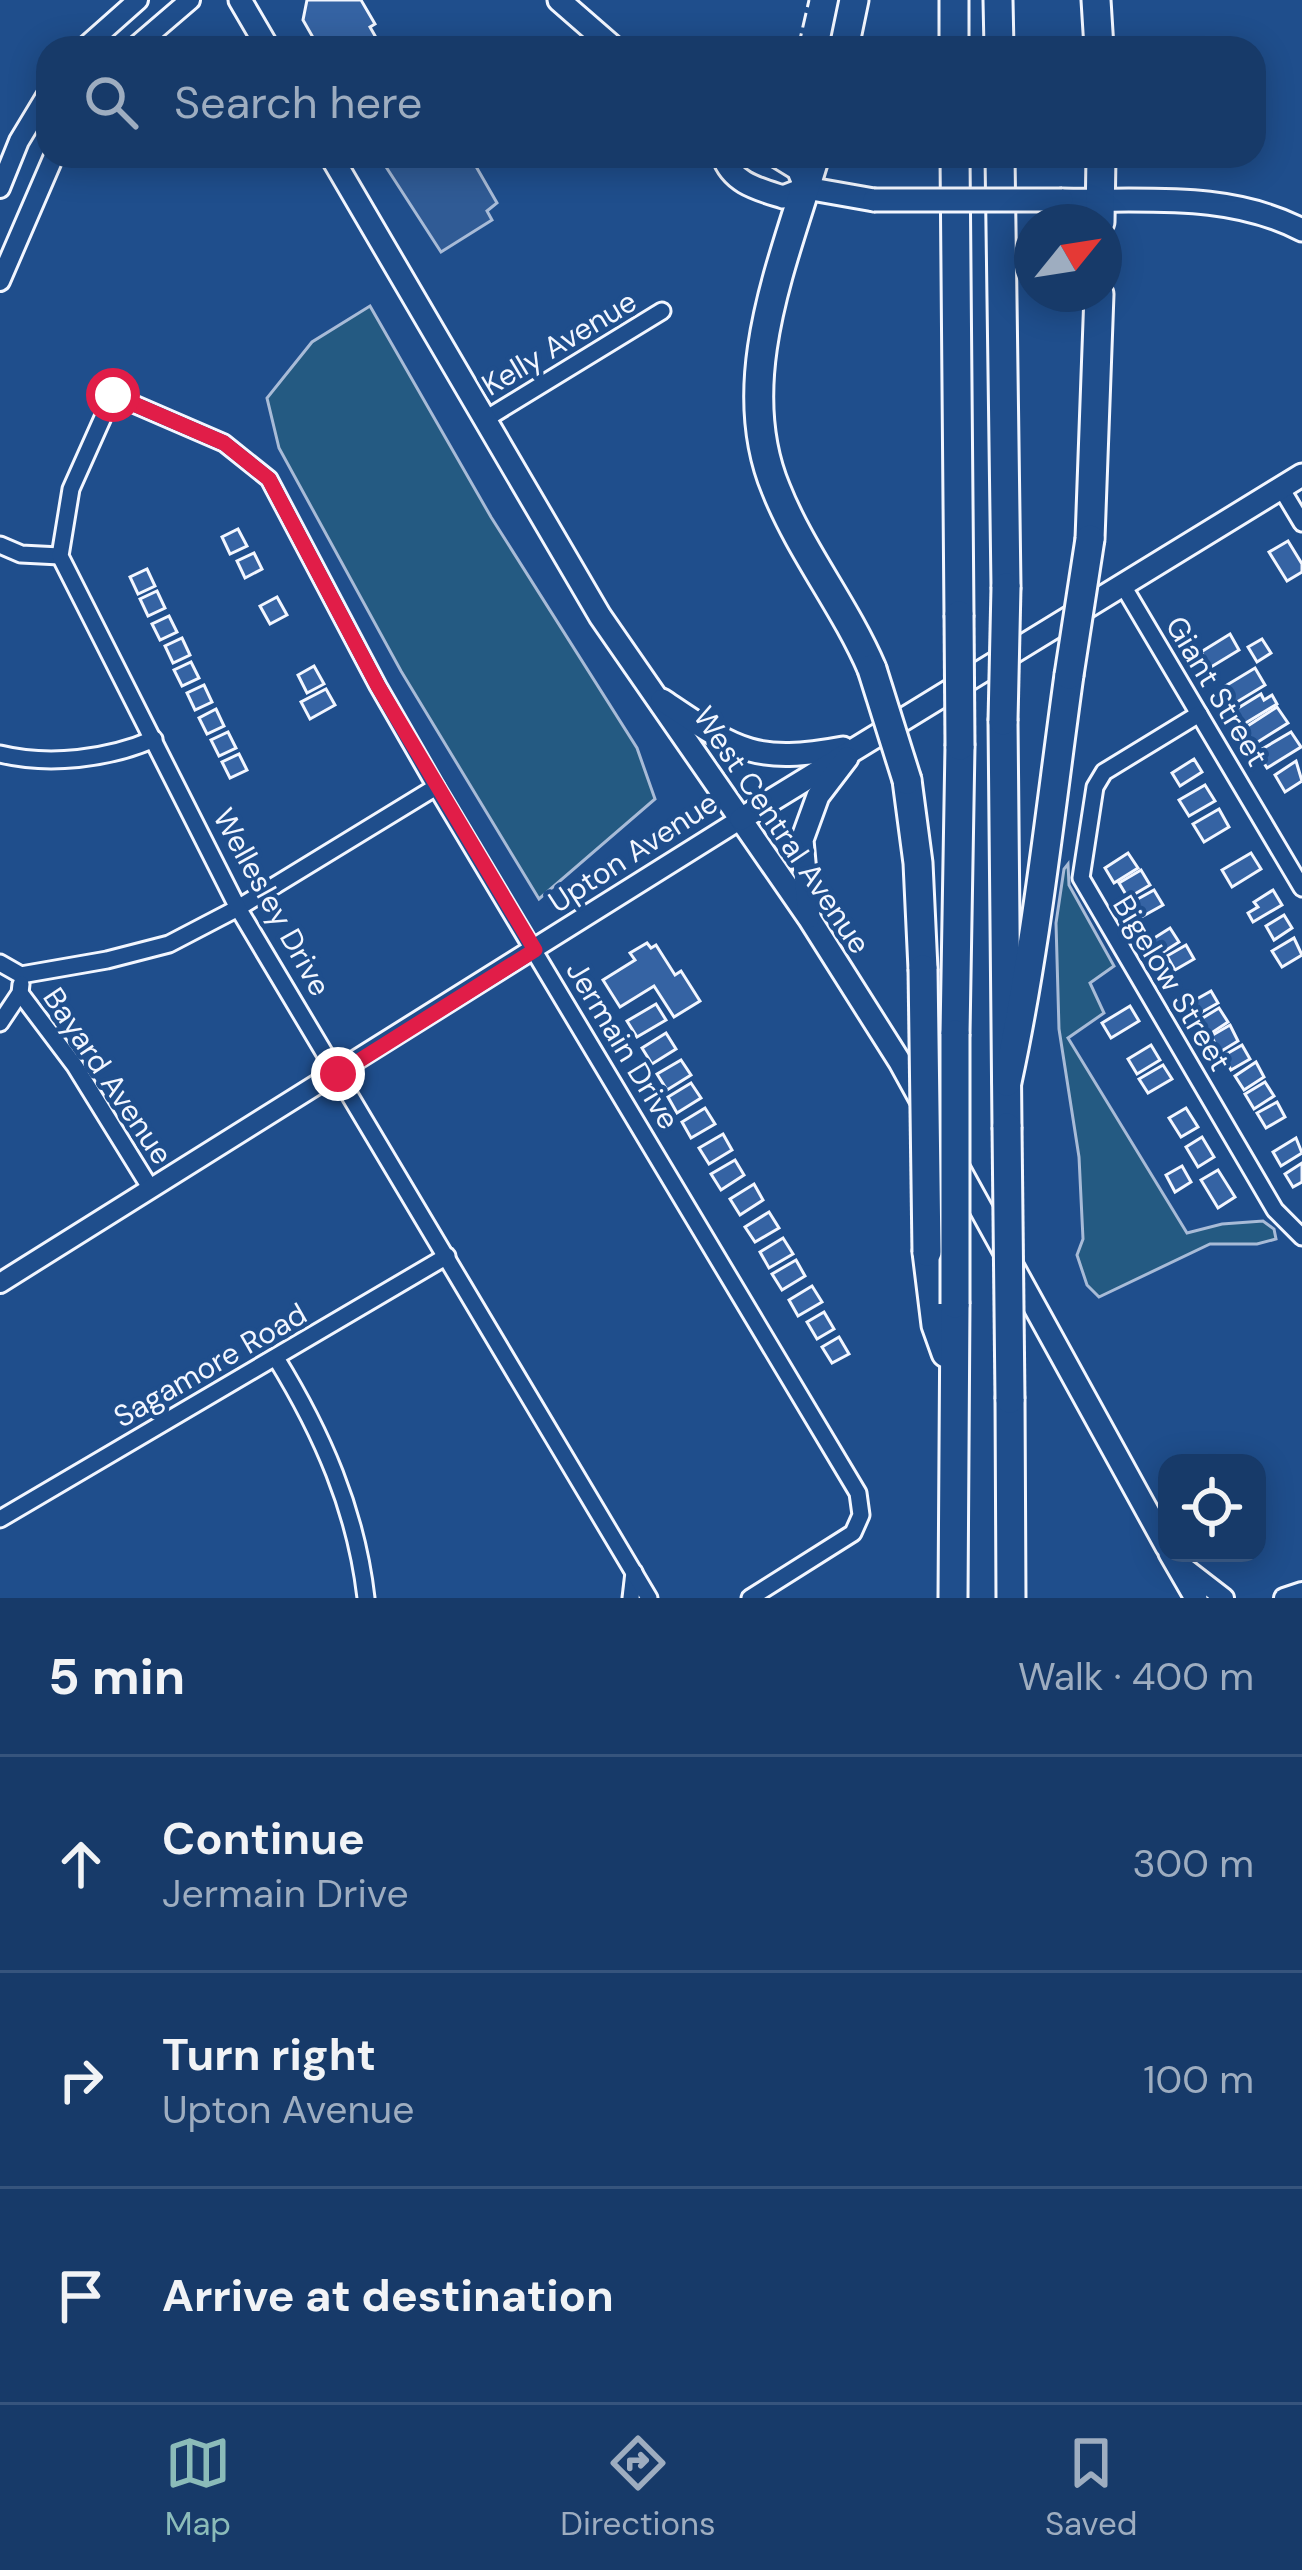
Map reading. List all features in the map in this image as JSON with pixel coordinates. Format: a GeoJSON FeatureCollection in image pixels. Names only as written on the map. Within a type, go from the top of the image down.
{"type":"FeatureCollection","features":[{"type":"Feature","properties":{"kind":"highway"},"geometry":{"type":"LineString","coordinates":[[846,36],[854,0]]}},
{"type":"Feature","properties":{"kind":"highway"},"geometry":{"type":"LineString","coordinates":[[954,0],[954,36]]}},
{"type":"Feature","properties":{"kind":"highway"},"geometry":{"type":"LineString","coordinates":[[998,0],[999,36]]}},
{"type":"Feature","properties":{"kind":"highway"},"geometry":{"type":"LineString","coordinates":[[1096,0],[1098,36]]}},
{"type":"Feature","properties":{"kind":"highway"},"geometry":{"type":"LineString","coordinates":[[812,168],[765,332],[757,401],[760,436],[775,487],[872,669],[907,780],[918,863],[923,969],[927,1252],[936,1325],[952,1367]]}},
{"type":"Feature","properties":{"kind":"highway"},"geometry":{"type":"LineString","coordinates":[[953,1598],[960,746],[955,168]]}},
{"type":"Feature","properties":{"kind":"highway"},"geometry":{"type":"LineString","coordinates":[[1000,168],[1010,1598]]}},
{"type":"Feature","properties":{"kind":"highway"},"geometry":{"type":"LineString","coordinates":[[1100,204],[1102,168]]}},
{"type":"Feature","properties":{"kind":"highway"},"geometry":{"type":"LineString","coordinates":[[1006,1082],[1030,975],[1090,539],[1099,312]]}},
{"type":"Feature","properties":{"kind":"main road"},"geometry":{"type":"LineString","coordinates":[[239,0],[261,36]]}},
{"type":"Feature","properties":{"kind":"main road"},"geometry":{"type":"LineString","coordinates":[[559,0],[600,36]]}},
{"type":"Feature","properties":{"kind":"main road","name":"West Central Avenue"},"geometry":{"type":"LineString","coordinates":[[338,168],[600,616],[809,918],[900,1062],[1158,1531]]}},
{"type":"Feature","properties":{"kind":"main road"},"geometry":{"type":"LineString","coordinates":[[728,168],[747,184],[786,198],[806,188],[874,200],[1062,200],[1076,204]]}},
{"type":"Feature","properties":{"kind":"main road"},"geometry":{"type":"LineString","coordinates":[[796,168],[806,188]]}},
{"type":"Feature","properties":{"kind":"main road"},"geometry":{"type":"LineString","coordinates":[[1122,209],[1192,201],[1240,207],[1302,230]]}},
{"type":"Feature","properties":{"kind":"main road","name":"Upton Avenue"},"geometry":{"type":"LineString","coordinates":[[741,819],[1302,476]]}},
{"type":"Feature","properties":{"kind":"main road"},"geometry":{"type":"LineString","coordinates":[[653,694],[726,743],[748,752],[809,754],[856,746]]}},
{"type":"Feature","properties":{"kind":"main road"},"geometry":{"type":"LineString","coordinates":[[809,918],[802,840],[806,824],[818,796],[856,746]]}},
{"type":"Feature","properties":{"kind":"main road","name":"West Central Avenue"},"geometry":{"type":"LineString","coordinates":[[1175,1562],[1196,1598]]}},
{"type":"Feature","properties":{"kind":"street"},"geometry":{"type":"LineString","coordinates":[[98,36],[138,0]]}},
{"type":"Feature","properties":{"kind":"street"},"geometry":{"type":"LineString","coordinates":[[148,36],[190,0]]}},
{"type":"Feature","properties":{"kind":"street"},"geometry":{"type":"LineString","coordinates":[[0,188],[36,113]]}},
{"type":"Feature","properties":{"kind":"street"},"geometry":{"type":"LineString","coordinates":[[0,281],[49,168]]}},
{"type":"Feature","properties":{"kind":"street","name":"Kelly Avenue"},"geometry":{"type":"LineString","coordinates":[[484,420],[662,311]]}},
{"type":"Feature","properties":{"kind":"street","name":"Jermain Drive"},"geometry":{"type":"LineString","coordinates":[[60,556],[71,489],[113,395],[224,443],[269,479],[436,787],[858,1493],[862,1504],[859,1525],[844,1540],[750,1598]]}},
{"type":"Feature","properties":{"kind":"street"},"geometry":{"type":"LineString","coordinates":[[1281,488],[1302,523]]}},
{"type":"Feature","properties":{"kind":"street"},"geometry":{"type":"LineString","coordinates":[[0,545],[21,554],[60,556]]}},
{"type":"Feature","properties":{"kind":"street","name":"Wellesley Drive"},"geometry":{"type":"LineString","coordinates":[[60,556],[238,908],[650,1598]]}},
{"type":"Feature","properties":{"kind":"street","name":"Giant Street"},"geometry":{"type":"LineString","coordinates":[[1122,584],[1302,887]]}},
{"type":"Feature","properties":{"kind":"street","name":"Bigelow Street"},"geometry":{"type":"LineString","coordinates":[[1199,714],[1104,772],[1096,787],[1081,878],[1275,1210],[1302,1237]]}},
{"type":"Feature","properties":{"kind":"street"},"geometry":{"type":"LineString","coordinates":[[0,754],[41,759],[88,757],[128,750],[154,739]]}},
{"type":"Feature","properties":{"kind":"street"},"geometry":{"type":"LineString","coordinates":[[0,964],[21,975],[169,944],[238,908],[436,787]]}},
{"type":"Feature","properties":{"kind":"street","name":"Upton Avenue"},"geometry":{"type":"LineString","coordinates":[[0,1283],[741,819]]}},
{"type":"Feature","properties":{"kind":"street"},"geometry":{"type":"LineString","coordinates":[[0,1023],[20,993],[21,975]]}},
{"type":"Feature","properties":{"kind":"street","name":"Bayard Avenue"},"geometry":{"type":"LineString","coordinates":[[20,993],[75,1066],[152,1189]]}},
{"type":"Feature","properties":{"kind":"street","name":"Sagamore Road"},"geometry":{"type":"LineString","coordinates":[[0,1519],[447,1256]]}},
{"type":"Feature","properties":{"kind":"street"},"geometry":{"type":"LineString","coordinates":[[276,1358],[310,1413],[333,1465],[352,1526],[366,1598]]}},
{"type":"Feature","properties":{"kind":"street"},"geometry":{"type":"LineString","coordinates":[[1181,1562],[1223,1598]]}},
{"type":"Feature","properties":{"kind":"street"},"geometry":{"type":"LineString","coordinates":[[631,1598],[634,1572]]}},
{"type":"Feature","properties":{"kind":"street"},"geometry":{"type":"LineString","coordinates":[[1284,1598],[1302,1596]]}},
{"type":"Feature","properties":{"kind":"shaded area"},"geometry":{"type":"Polygon","coordinates":[[[387,168],[477,168],[497,203],[487,211],[492,220],[441,252],[387,168]]]}},
{"type":"Feature","properties":{"kind":"shaded area"},"geometry":{"type":"Polygon","coordinates":[[[370,306],[491,517],[637,748],[655,799],[539,899],[401,671],[279,448],[267,398],[312,342],[370,306]]]}},
{"type":"Feature","properties":{"kind":"shaded area"},"geometry":{"type":"Polygon","coordinates":[[[1068,864],[1069,885],[1114,966],[1090,983],[1104,1013],[1068,1038],[1187,1233],[1263,1221],[1274,1229],[1276,1239],[1210,1244],[1099,1297],[1087,1285],[1077,1255],[1083,1239],[1079,1157],[1059,1029],[1056,923],[1068,864]]]}},
{"type":"Feature","properties":{"kind":"building"},"geometry":{"type":"Polygon","coordinates":[[[307,0],[361,0],[375,24],[370,27],[375,36],[312,36],[303,20],[307,0]]]}},
{"type":"Feature","properties":{"kind":"building"},"geometry":{"type":"Polygon","coordinates":[[[238,529],[247,546],[230,554],[222,537],[238,529]]]}},
{"type":"Feature","properties":{"kind":"building"},"geometry":{"type":"Polygon","coordinates":[[[1288,541],[1302,572],[1287,581],[1269,552],[1288,541]]]}},
{"type":"Feature","properties":{"kind":"building"},"geometry":{"type":"Polygon","coordinates":[[[254,553],[262,569],[245,578],[237,561],[254,553]]]}},
{"type":"Feature","properties":{"kind":"building"},"geometry":{"type":"Polygon","coordinates":[[[147,569],[155,586],[138,594],[130,577],[147,569]]]}},
{"type":"Feature","properties":{"kind":"building"},"geometry":{"type":"Polygon","coordinates":[[[157,591],[165,608],[148,616],[140,599],[157,591]]]}},
{"type":"Feature","properties":{"kind":"building"},"geometry":{"type":"Polygon","coordinates":[[[277,597],[287,615],[270,624],[260,606],[277,597]]]}},
{"type":"Feature","properties":{"kind":"building"},"geometry":{"type":"Polygon","coordinates":[[[169,616],[177,632],[160,640],[152,624],[169,616]]]}},
{"type":"Feature","properties":{"kind":"building"},"geometry":{"type":"Polygon","coordinates":[[[1230,634],[1239,650],[1211,667],[1201,652],[1230,634]]]}},
{"type":"Feature","properties":{"kind":"building"},"geometry":{"type":"Polygon","coordinates":[[[182,638],[190,655],[173,663],[165,646],[182,638]]]}},
{"type":"Feature","properties":{"kind":"building"},"geometry":{"type":"Polygon","coordinates":[[[1262,639],[1271,653],[1257,662],[1248,647],[1262,639]]]}},
{"type":"Feature","properties":{"kind":"building"},"geometry":{"type":"Polygon","coordinates":[[[191,662],[199,678],[182,686],[174,670],[191,662]]]}},
{"type":"Feature","properties":{"kind":"building"},"geometry":{"type":"Polygon","coordinates":[[[314,666],[324,684],[307,693],[298,675],[314,666]]]}},
{"type":"Feature","properties":{"kind":"building"},"geometry":{"type":"Polygon","coordinates":[[[1255,668],[1265,685],[1232,705],[1222,688],[1255,668]]]}},
{"type":"Feature","properties":{"kind":"building"},"geometry":{"type":"Polygon","coordinates":[[[204,685],[212,702],[195,710],[187,693],[204,685]]]}},
{"type":"Feature","properties":{"kind":"building"},"geometry":{"type":"Polygon","coordinates":[[[326,689],[335,705],[310,719],[301,702],[326,689]]]}},
{"type":"Feature","properties":{"kind":"building"},"geometry":{"type":"Polygon","coordinates":[[[1261,694],[1264,700],[1272,695],[1277,704],[1244,724],[1235,710],[1261,694]]]}},
{"type":"Feature","properties":{"kind":"building"},"geometry":{"type":"Polygon","coordinates":[[[1277,707],[1288,723],[1253,745],[1243,729],[1277,707]]]}},
{"type":"Feature","properties":{"kind":"building"},"geometry":{"type":"Polygon","coordinates":[[[216,709],[224,726],[207,734],[199,718],[216,709]]]}},
{"type":"Feature","properties":{"kind":"building"},"geometry":{"type":"Polygon","coordinates":[[[228,732],[236,748],[219,756],[211,740],[228,732]]]}},
{"type":"Feature","properties":{"kind":"building"},"geometry":{"type":"Polygon","coordinates":[[[1291,732],[1301,747],[1267,768],[1257,752],[1291,732]]]}},
{"type":"Feature","properties":{"kind":"building"},"geometry":{"type":"Polygon","coordinates":[[[239,754],[247,770],[230,778],[222,762],[239,754]]]}},
{"type":"Feature","properties":{"kind":"building"},"geometry":{"type":"Polygon","coordinates":[[[1194,759],[1202,772],[1180,786],[1172,773],[1194,759]]]}},
{"type":"Feature","properties":{"kind":"building"},"geometry":{"type":"Polygon","coordinates":[[[1296,761],[1302,781],[1285,792],[1275,775],[1296,761]]]}},
{"type":"Feature","properties":{"kind":"building"},"geometry":{"type":"Polygon","coordinates":[[[1205,785],[1215,801],[1189,816],[1179,800],[1205,785]]]}},
{"type":"Feature","properties":{"kind":"building"},"geometry":{"type":"Polygon","coordinates":[[[1219,809],[1229,827],[1204,842],[1193,824],[1219,809]]]}},
{"type":"Feature","properties":{"kind":"building"},"geometry":{"type":"Polygon","coordinates":[[[1128,853],[1138,868],[1114,883],[1105,868],[1128,853]]]}},
{"type":"Feature","properties":{"kind":"building"},"geometry":{"type":"Polygon","coordinates":[[[1251,853],[1261,869],[1232,887],[1222,870],[1251,853]]]}},
{"type":"Feature","properties":{"kind":"building"},"geometry":{"type":"Polygon","coordinates":[[[1141,870],[1150,885],[1128,898],[1119,883],[1141,870]]]}},
{"type":"Feature","properties":{"kind":"building"},"geometry":{"type":"Polygon","coordinates":[[[1154,890],[1163,905],[1136,920],[1127,905],[1154,890]]]}},
{"type":"Feature","properties":{"kind":"building"},"geometry":{"type":"Polygon","coordinates":[[[1273,890],[1282,905],[1253,922],[1248,913],[1258,907],[1254,902],[1273,890]]]}},
{"type":"Feature","properties":{"kind":"building"},"geometry":{"type":"Polygon","coordinates":[[[1284,915],[1292,928],[1274,940],[1266,926],[1284,915]]]}},
{"type":"Feature","properties":{"kind":"building"},"geometry":{"type":"Polygon","coordinates":[[[1170,928],[1179,942],[1157,956],[1148,942],[1170,928]]]}},
{"type":"Feature","properties":{"kind":"building"},"geometry":{"type":"Polygon","coordinates":[[[1294,938],[1302,955],[1282,967],[1272,951],[1294,938]]]}},
{"type":"Feature","properties":{"kind":"building"},"geometry":{"type":"Polygon","coordinates":[[[647,943],[651,948],[656,945],[675,975],[681,971],[700,1001],[674,1017],[654,986],[620,1007],[603,980],[635,960],[630,953],[647,943]]]}},
{"type":"Feature","properties":{"kind":"building"},"geometry":{"type":"Polygon","coordinates":[[[1186,945],[1194,959],[1175,970],[1167,956],[1186,945]]]}},
{"type":"Feature","properties":{"kind":"building"},"geometry":{"type":"Polygon","coordinates":[[[1211,991],[1218,1003],[1195,1016],[1188,1004],[1211,991]]]}},
{"type":"Feature","properties":{"kind":"building"},"geometry":{"type":"Polygon","coordinates":[[[656,1004],[666,1020],[637,1037],[627,1021],[656,1004]]]}},
{"type":"Feature","properties":{"kind":"building"},"geometry":{"type":"Polygon","coordinates":[[[1130,1006],[1139,1021],[1111,1038],[1102,1023],[1130,1006]]]}},
{"type":"Feature","properties":{"kind":"building"},"geometry":{"type":"Polygon","coordinates":[[[1219,1008],[1228,1022],[1210,1034],[1201,1019],[1219,1008]]]}},
{"type":"Feature","properties":{"kind":"building"},"geometry":{"type":"Polygon","coordinates":[[[1230,1025],[1238,1041],[1220,1052],[1211,1036],[1230,1025]]]}},
{"type":"Feature","properties":{"kind":"building"},"geometry":{"type":"Polygon","coordinates":[[[666,1033],[676,1049],[652,1064],[642,1048],[666,1033]]]}},
{"type":"Feature","properties":{"kind":"building"},"geometry":{"type":"Polygon","coordinates":[[[1151,1045],[1160,1060],[1137,1074],[1128,1059],[1151,1045]]]}},
{"type":"Feature","properties":{"kind":"building"},"geometry":{"type":"Polygon","coordinates":[[[1242,1045],[1250,1059],[1231,1070],[1223,1056],[1242,1045]]]}},
{"type":"Feature","properties":{"kind":"building"},"geometry":{"type":"Polygon","coordinates":[[[681,1060],[691,1075],[667,1090],[657,1074],[681,1060]]]}},
{"type":"Feature","properties":{"kind":"building"},"geometry":{"type":"Polygon","coordinates":[[[1256,1062],[1264,1077],[1244,1090],[1235,1076],[1256,1062]]]}},
{"type":"Feature","properties":{"kind":"building"},"geometry":{"type":"Polygon","coordinates":[[[1163,1065],[1172,1079],[1148,1093],[1139,1079],[1163,1065]]]}},
{"type":"Feature","properties":{"kind":"building"},"geometry":{"type":"Polygon","coordinates":[[[1265,1082],[1274,1096],[1254,1109],[1245,1094],[1265,1082]]]}},
{"type":"Feature","properties":{"kind":"building"},"geometry":{"type":"Polygon","coordinates":[[[691,1083],[701,1098],[677,1113],[668,1097],[691,1083]]]}},
{"type":"Feature","properties":{"kind":"building"},"geometry":{"type":"Polygon","coordinates":[[[1277,1102],[1285,1117],[1266,1128],[1257,1113],[1277,1102]]]}},
{"type":"Feature","properties":{"kind":"building"},"geometry":{"type":"Polygon","coordinates":[[[705,1108],[715,1124],[691,1138],[682,1122],[705,1108]]]}},
{"type":"Feature","properties":{"kind":"building"},"geometry":{"type":"Polygon","coordinates":[[[1186,1108],[1198,1127],[1181,1137],[1169,1118],[1186,1108]]]}},
{"type":"Feature","properties":{"kind":"building"},"geometry":{"type":"Polygon","coordinates":[[[723,1134],[732,1150],[709,1164],[699,1148],[723,1134]]]}},
{"type":"Feature","properties":{"kind":"building"},"geometry":{"type":"Polygon","coordinates":[[[1202,1137],[1214,1157],[1198,1167],[1186,1147],[1202,1137]]]}},
{"type":"Feature","properties":{"kind":"building"},"geometry":{"type":"Polygon","coordinates":[[[1296,1138],[1302,1153],[1281,1166],[1273,1152],[1296,1138]]]}},
{"type":"Feature","properties":{"kind":"building"},"geometry":{"type":"Polygon","coordinates":[[[735,1160],[744,1175],[721,1190],[711,1174],[735,1160]]]}},
{"type":"Feature","properties":{"kind":"building"},"geometry":{"type":"Polygon","coordinates":[[[1302,1163],[1302,1182],[1293,1187],[1285,1174],[1302,1163]]]}},
{"type":"Feature","properties":{"kind":"building"},"geometry":{"type":"Polygon","coordinates":[[[1182,1166],[1191,1182],[1175,1192],[1166,1175],[1182,1166]]]}},
{"type":"Feature","properties":{"kind":"building"},"geometry":{"type":"Polygon","coordinates":[[[1218,1170],[1235,1197],[1218,1208],[1201,1180],[1218,1170]]]}},
{"type":"Feature","properties":{"kind":"building"},"geometry":{"type":"Polygon","coordinates":[[[754,1184],[763,1200],[740,1215],[730,1199],[754,1184]]]}},
{"type":"Feature","properties":{"kind":"building"},"geometry":{"type":"Polygon","coordinates":[[[769,1212],[779,1228],[755,1242],[745,1227],[769,1212]]]}},
{"type":"Feature","properties":{"kind":"building"},"geometry":{"type":"Polygon","coordinates":[[[783,1238],[793,1254],[769,1268],[760,1252],[783,1238]]]}},
{"type":"Feature","properties":{"kind":"building"},"geometry":{"type":"Polygon","coordinates":[[[796,1260],[805,1276],[782,1290],[772,1274],[796,1260]]]}},
{"type":"Feature","properties":{"kind":"building"},"geometry":{"type":"Polygon","coordinates":[[[812,1286],[822,1302],[798,1316],[789,1300],[812,1286]]]}},
{"type":"Feature","properties":{"kind":"building"},"geometry":{"type":"Polygon","coordinates":[[[824,1312],[834,1329],[817,1339],[807,1322],[824,1312]]]}},
{"type":"Feature","properties":{"kind":"building"},"geometry":{"type":"Polygon","coordinates":[[[839,1337],[849,1354],[832,1363],[822,1347],[839,1337]]]}},
{"type":"Feature","properties":{"kind":"fence"},"geometry":{"type":"LineString","coordinates":[[801,36],[809,0]]}},
{"type":"Feature","properties":{"kind":"route"},"geometry":{"type":"LineString","coordinates":[[113,395],[224,443],[269,479],[378,686],[535,950],[338,1074]]}}]}
